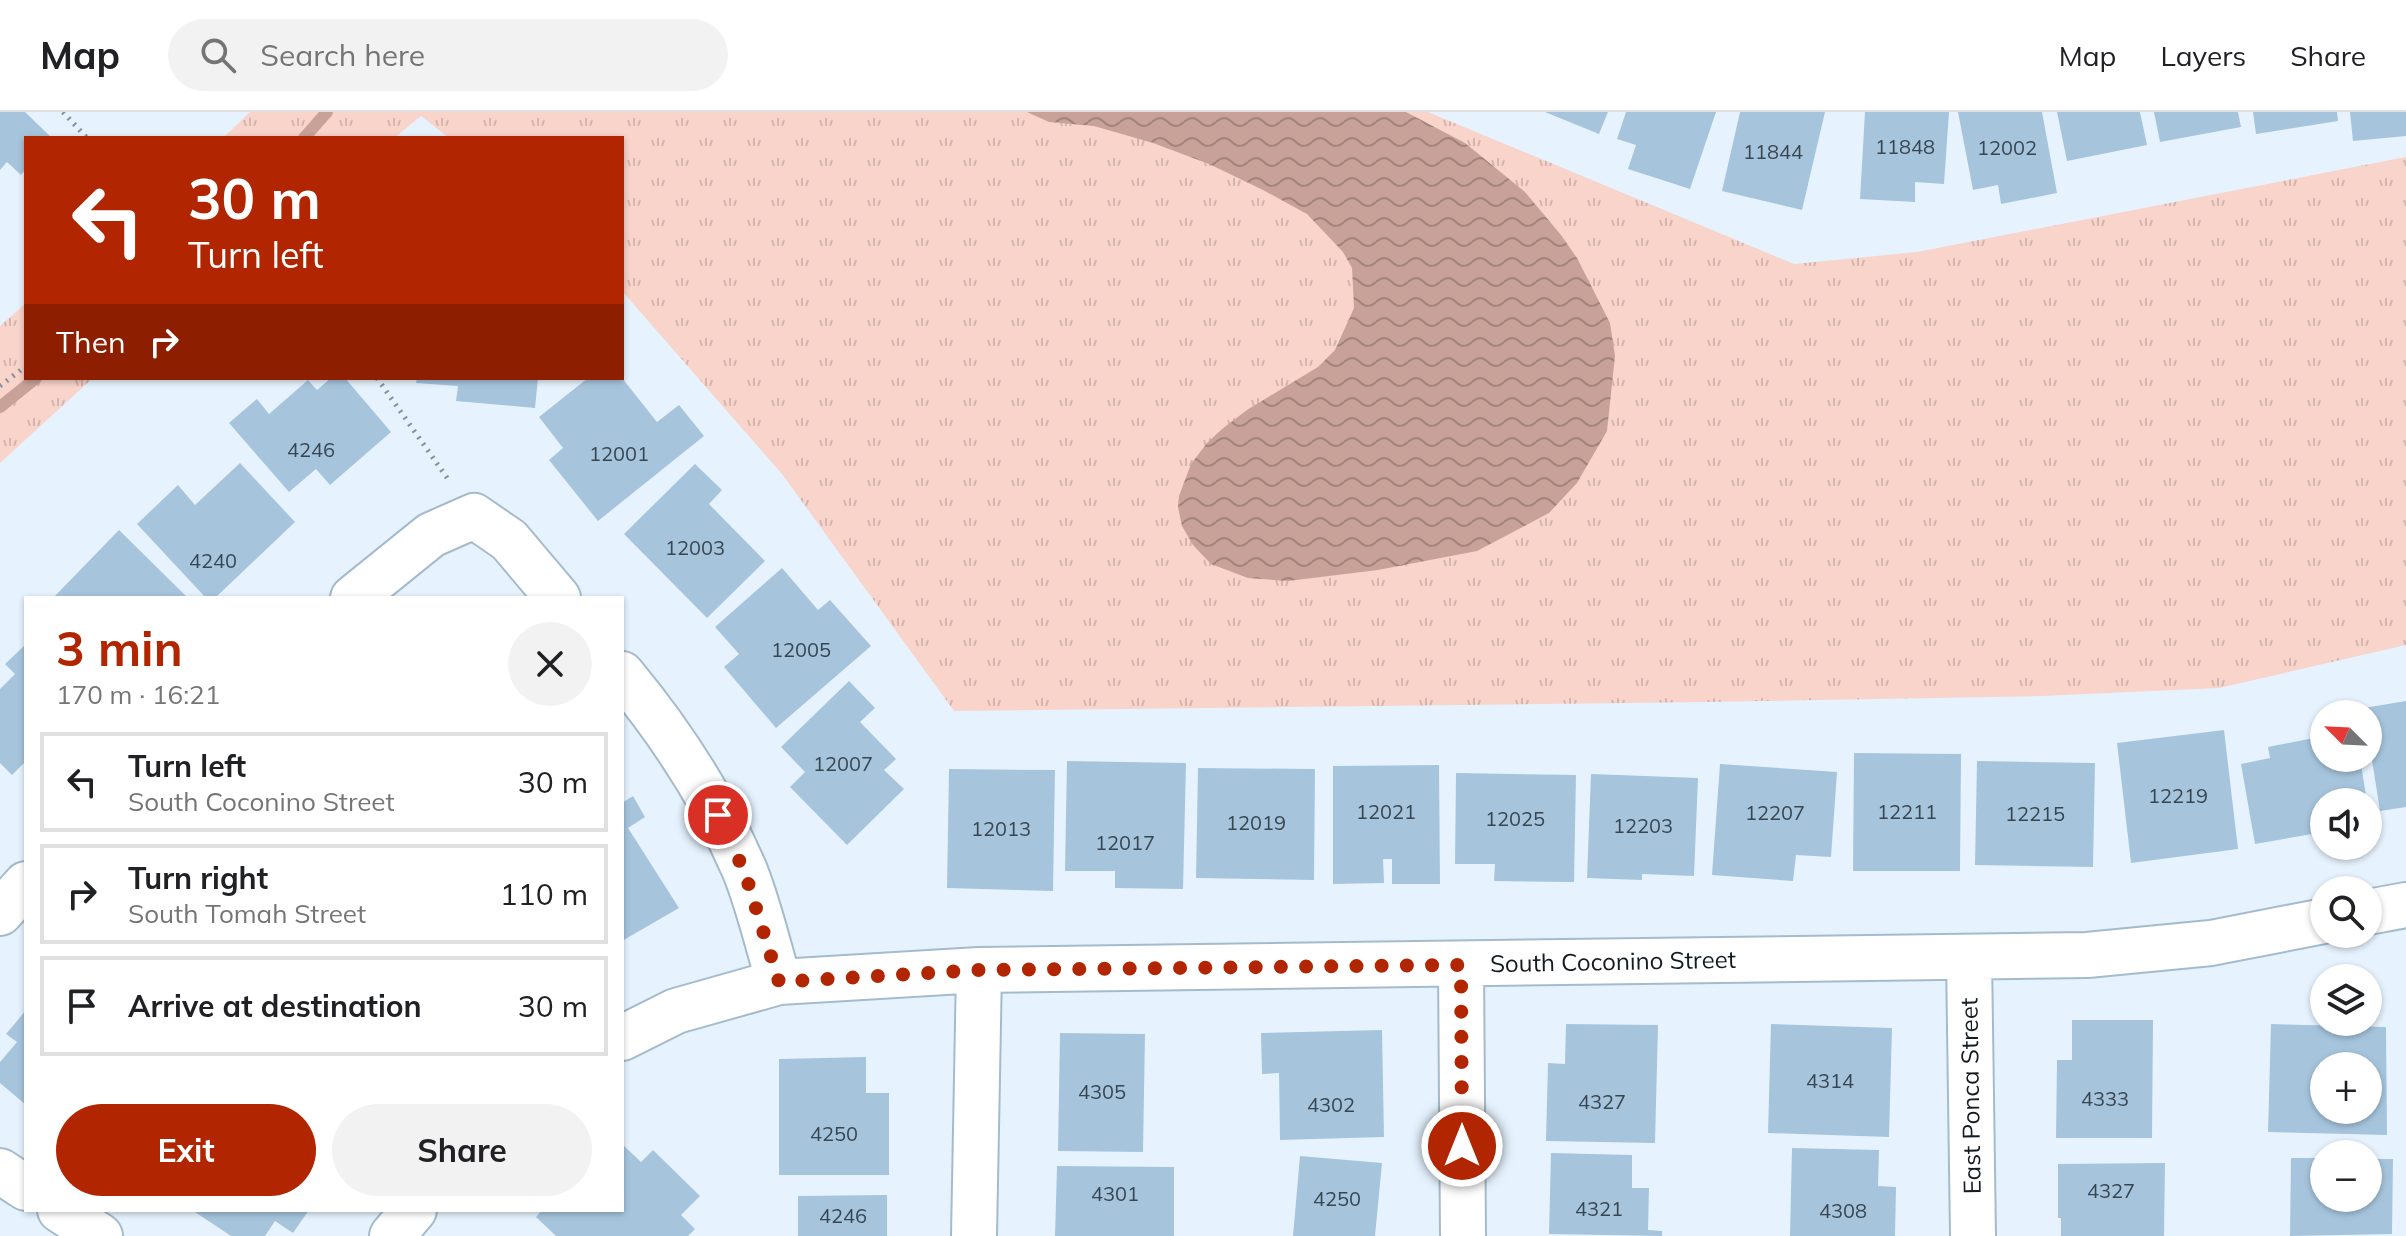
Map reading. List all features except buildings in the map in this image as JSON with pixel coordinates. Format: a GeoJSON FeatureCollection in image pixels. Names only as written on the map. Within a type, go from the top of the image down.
{"type":"FeatureCollection","features":[{"type":"Feature","properties":{"kind":"street"},"geometry":{"type":"LineString","coordinates":[[355,596],[431,535],[474,516],[509,540],[556,596]]}},
{"type":"Feature","properties":{"kind":"street"},"geometry":{"type":"LineString","coordinates":[[624,676],[650,708],[704,787],[745,873],[779,982]]}},
{"type":"Feature","properties":{"kind":"street"},"geometry":{"type":"LineString","coordinates":[[0,913],[24,886]]}},
{"type":"Feature","properties":{"kind":"street"},"geometry":{"type":"LineString","coordinates":[[2382,909],[2406,905]]}},
{"type":"Feature","properties":{"kind":"street","name":"South Coconino Street"},"geometry":{"type":"LineString","coordinates":[[624,1037],[676,1011],[779,982],[979,970],[2087,955],[2211,943],[2310,924]]}},
{"type":"Feature","properties":{"kind":"street","name":"East Ponca Street"},"geometry":{"type":"LineString","coordinates":[[1969,957],[1973,1236]]}},
{"type":"Feature","properties":{"kind":"street"},"geometry":{"type":"LineString","coordinates":[[1461,965],[1463,1236]]}},
{"type":"Feature","properties":{"kind":"street"},"geometry":{"type":"LineString","coordinates":[[974,1236],[979,970]]}},
{"type":"Feature","properties":{"kind":"street"},"geometry":{"type":"LineString","coordinates":[[0,1171],[24,1187]]}},
{"type":"Feature","properties":{"kind":"street"},"geometry":{"type":"LineString","coordinates":[[63,1212],[100,1236]]}},
{"type":"Feature","properties":{"kind":"street"},"geometry":{"type":"LineString","coordinates":[[392,1236],[412,1212]]}},
{"type":"Feature","properties":{"kind":"path"},"geometry":{"type":"LineString","coordinates":[[63,112],[85,136]]}},
{"type":"Feature","properties":{"kind":"path"},"geometry":{"type":"LineString","coordinates":[[0,386],[24,368]]}},
{"type":"Feature","properties":{"kind":"path"},"geometry":{"type":"LineString","coordinates":[[378,380],[474,516]]}},
{"type":"Feature","properties":{"kind":"green space"},"geometry":{"type":"Polygon","coordinates":[[[250,112],[1428,112],[1794,264],[1917,252],[2406,157],[2406,645],[2219,688],[2042,696],[954,711],[782,474],[624,293],[624,136],[446,136],[421,116],[396,136],[225,136],[250,112]]]}},
{"type":"Feature","properties":{"kind":"green space"},"geometry":{"type":"Polygon","coordinates":[[[24,305],[24,380],[91,380],[0,463],[0,326],[24,305]]]}},
{"type":"Feature","properties":{"kind":"water"},"geometry":{"type":"Polygon","coordinates":[[[1027,112],[1406,112],[1465,143],[1525,192],[1561,235],[1577,258],[1610,323],[1615,356],[1607,431],[1577,483],[1549,513],[1477,551],[1378,570],[1288,581],[1248,578],[1211,564],[1193,545],[1182,526],[1178,507],[1191,464],[1222,429],[1318,367],[1335,350],[1354,308],[1352,268],[1343,252],[1307,214],[1209,164],[1094,126],[1049,122],[1027,112]]]}},
{"type":"Feature","properties":{"kind":"waterway"},"geometry":{"type":"LineString","coordinates":[[306,136],[327,112]]}},
{"type":"Feature","properties":{"kind":"waterway"},"geometry":{"type":"LineString","coordinates":[[0,407],[34,380]]}},
{"type":"Feature","properties":{"kind":"route"},"geometry":{"type":"LineString","coordinates":[[718,815],[745,873],[779,982],[979,970],[1461,965],[1462,1146]]}}]}
